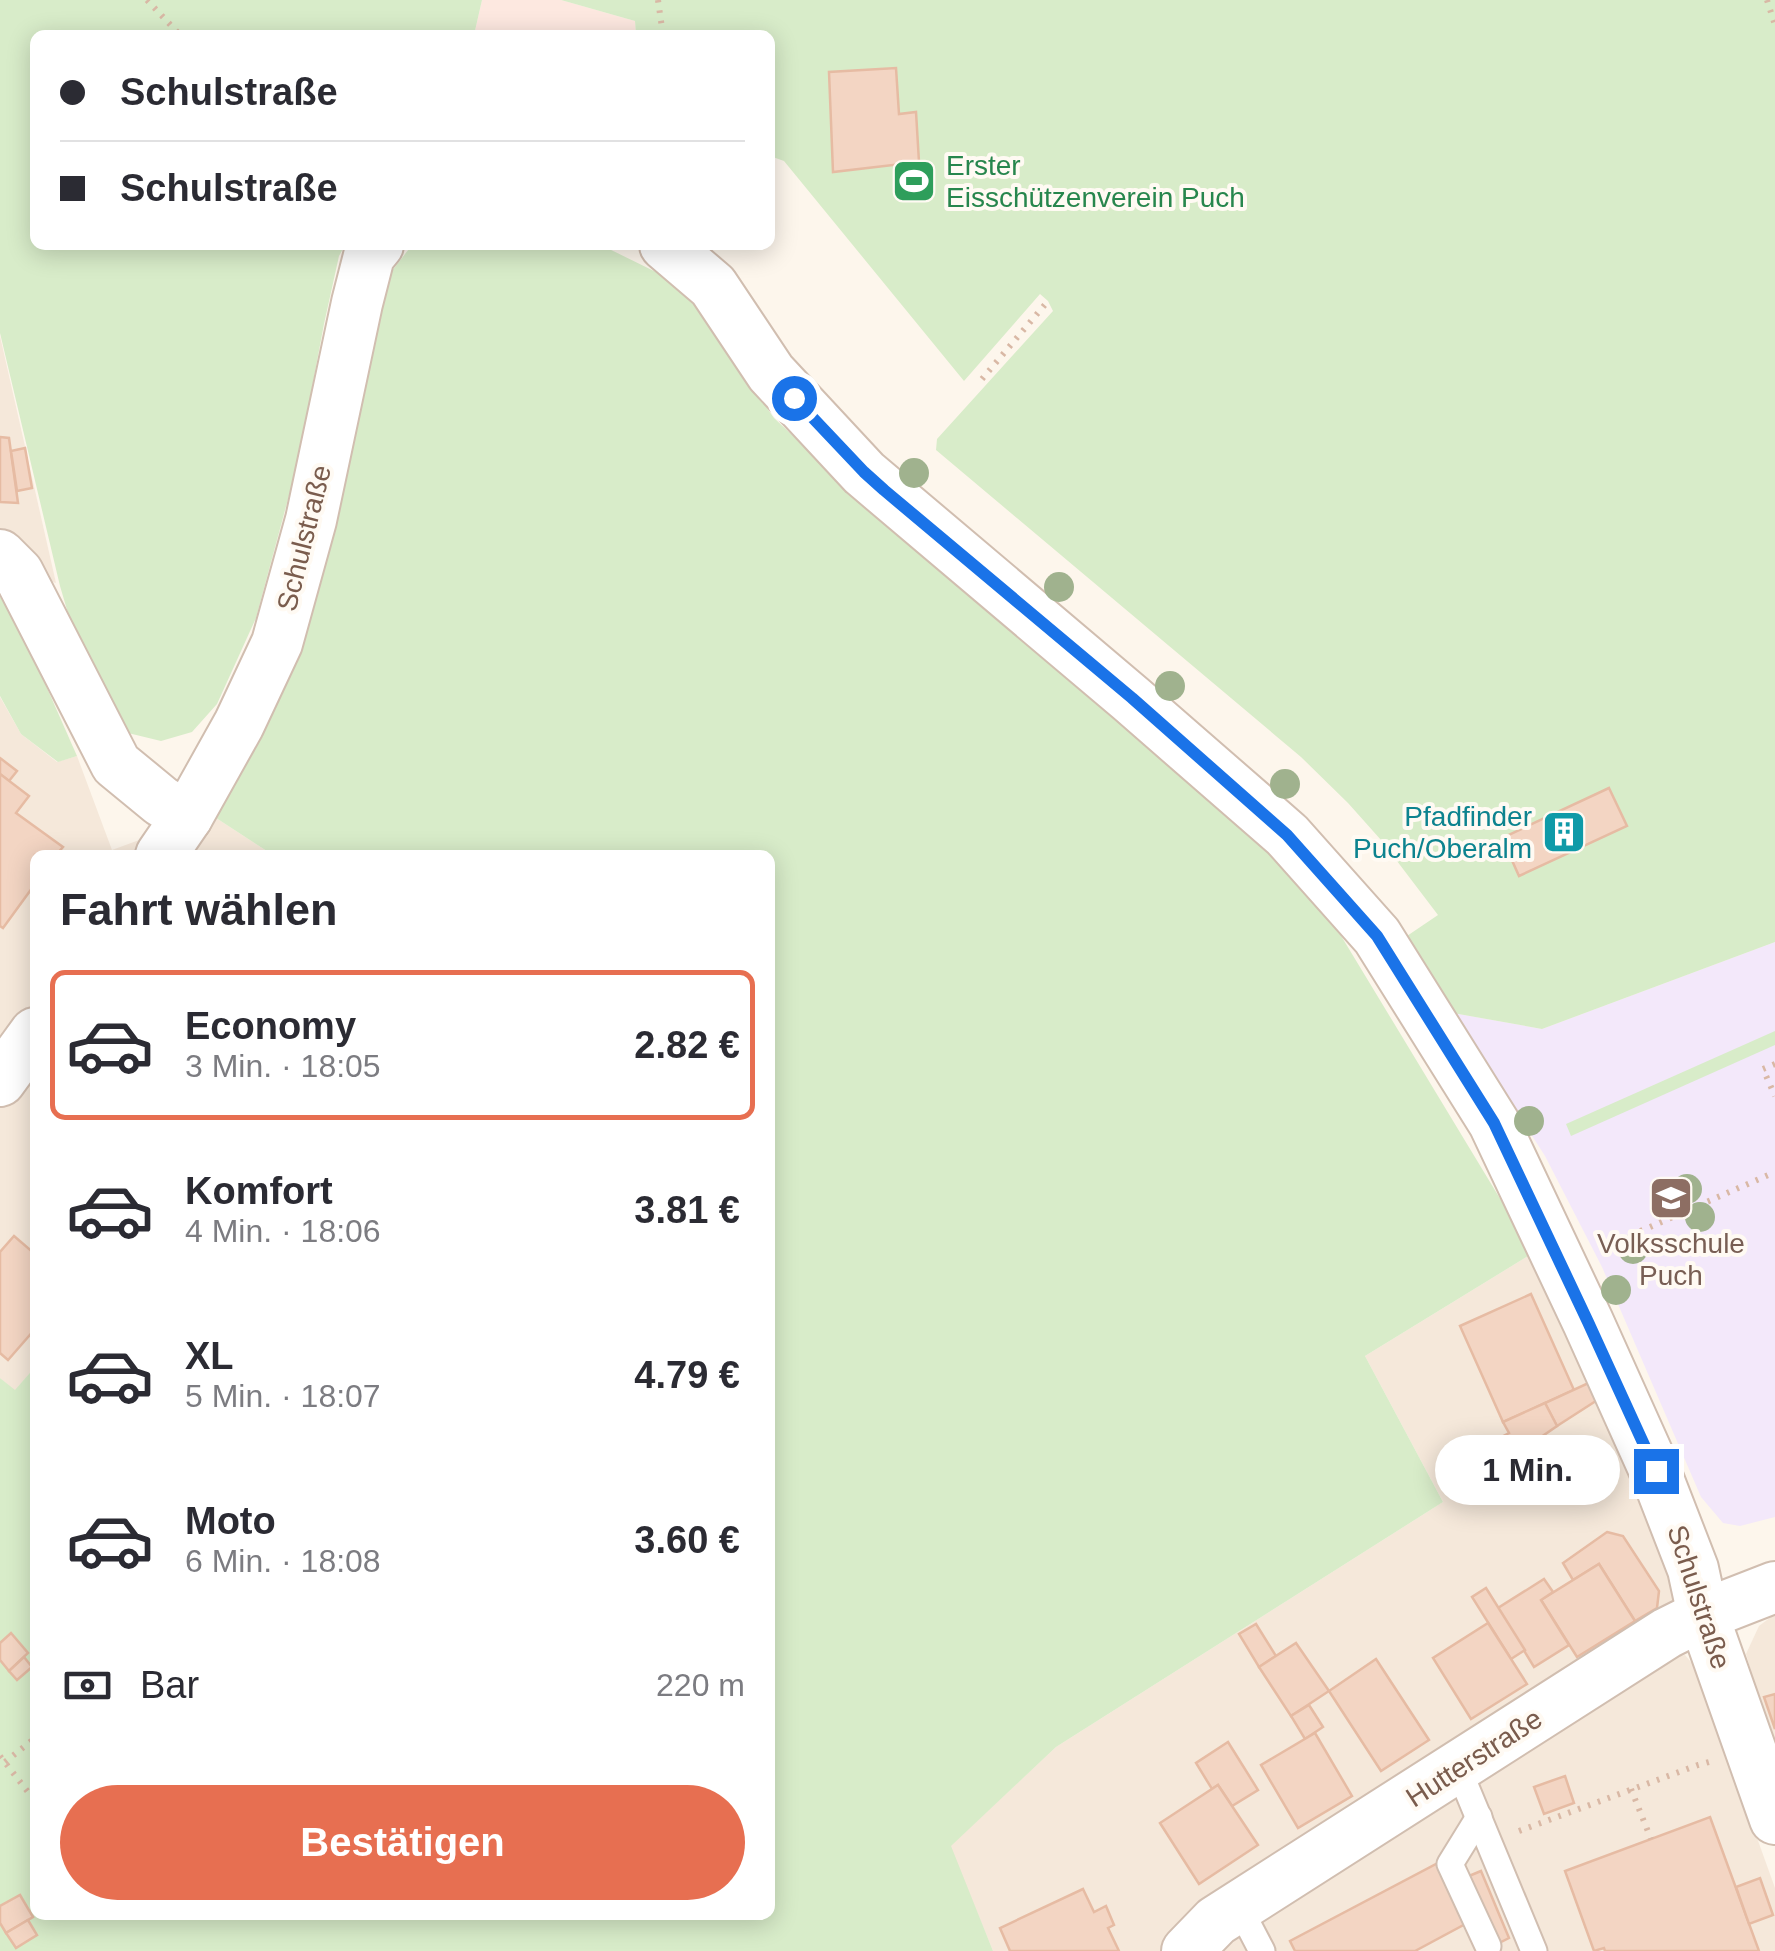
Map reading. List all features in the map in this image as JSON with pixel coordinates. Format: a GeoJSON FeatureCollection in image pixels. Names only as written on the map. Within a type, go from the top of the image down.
{"type":"FeatureCollection","features":[{"type":"Feature","properties":{"kind":"street","name":"Schulstraße"},"geometry":{"type":"LineString","coordinates":[[174,836],[239,724],[277,644],[311,520],[356,303],[374,250]]}},
{"type":"Feature","properties":{"kind":"street","name":"Schulstraße"},"geometry":{"type":"LineString","coordinates":[[671,250],[714,286],[771,373],[864,472],[1132,698],[1287,835],[1377,936],[1494,1123],[1656,1471],[1693,1569],[1704,1614],[1775,1819]]}},
{"type":"Feature","properties":{"kind":"street"},"geometry":{"type":"LineString","coordinates":[[0,555],[18,573],[116,764],[160,802],[174,836]]}},
{"type":"Feature","properties":{"kind":"street"},"geometry":{"type":"LineString","coordinates":[[0,1081],[30,1039]]}},
{"type":"Feature","properties":{"kind":"street","name":"Hutterstraße"},"geometry":{"type":"LineString","coordinates":[[1186,1951],[1216,1921],[1666,1634],[1704,1614],[1775,1587]]}},
{"type":"Feature","properties":{"kind":"lane"},"geometry":{"type":"LineString","coordinates":[[1458,1768],[1530,1950]]}},
{"type":"Feature","properties":{"kind":"lane"},"geometry":{"type":"LineString","coordinates":[[1479,1817],[1450,1864],[1488,1946]]}},
{"type":"Feature","properties":{"kind":"lane"},"geometry":{"type":"LineString","coordinates":[[1239,1907],[1262,1951]]}},
{"type":"Feature","properties":{"kind":"path"},"geometry":{"type":"LineString","coordinates":[[147,0],[175,30]]}},
{"type":"Feature","properties":{"kind":"path"},"geometry":{"type":"LineString","coordinates":[[658,0],[661,30]]}},
{"type":"Feature","properties":{"kind":"path"},"geometry":{"type":"LineString","coordinates":[[1767,0],[1775,25]]}},
{"type":"Feature","properties":{"kind":"path"},"geometry":{"type":"LineString","coordinates":[[982,379],[1048,301]]}},
{"type":"Feature","properties":{"kind":"path"},"geometry":{"type":"LineString","coordinates":[[1775,1064],[1764,1069],[1775,1096]]}},
{"type":"Feature","properties":{"kind":"path"},"geometry":{"type":"LineString","coordinates":[[1562,1265],[1775,1172]]}},
{"type":"Feature","properties":{"kind":"path"},"geometry":{"type":"LineString","coordinates":[[30,1741],[3,1759],[30,1794]]}},
{"type":"Feature","properties":{"kind":"path"},"geometry":{"type":"LineString","coordinates":[[1546,1821],[1698,1764]]}},
{"type":"Feature","properties":{"kind":"path"},"geometry":{"type":"LineString","coordinates":[[1631,1789],[1650,1839]]}},
{"type":"Feature","properties":{"kind":"shaded area"},"geometry":{"type":"Polygon","coordinates":[[[482,0],[561,0],[635,21],[636,30],[475,30],[482,0]]]}},
{"type":"Feature","properties":{"kind":"shaded area"},"geometry":{"type":"Polygon","coordinates":[[[0,336],[56,583],[0,566],[0,336]]]}},
{"type":"Feature","properties":{"kind":"shaded area"},"geometry":{"type":"Polygon","coordinates":[[[0,697],[21,734],[57,762],[77,756],[112,850],[30,850],[30,1373],[15,1391],[0,1378],[0,697]]]}},
{"type":"Feature","properties":{"kind":"shaded area"},"geometry":{"type":"Polygon","coordinates":[[[210,814],[265,850],[112,850],[210,814]]]}},
{"type":"Feature","properties":{"kind":"shaded area","name":"Volksschule Puch"},"geometry":{"type":"Polygon","coordinates":[[[1775,942],[1775,1517],[1740,1526],[1723,1523],[1701,1497],[1602,1267],[1545,1156],[1453,1013],[1542,1029],[1775,942]]]}},
{"type":"Feature","properties":{"kind":"shaded area"},"geometry":{"type":"Polygon","coordinates":[[[1533,1253],[1678,1578],[1675,1599],[1664,1619],[1167,1951],[993,1951],[950,1846],[1056,1747],[1443,1502],[1365,1356],[1533,1253]]]}},
{"type":"Feature","properties":{"kind":"shaded area"},"geometry":{"type":"Polygon","coordinates":[[[1775,1614],[1775,1753],[1746,1654],[1759,1626],[1775,1614]]]}},
{"type":"Feature","properties":{"kind":"shaded area"},"geometry":{"type":"Polygon","coordinates":[[[1685,1655],[1696,1668],[1775,1888],[1775,1951],[1218,1951],[1229,1937],[1660,1660],[1685,1655]]]}},
{"type":"Feature","properties":{"kind":"green space"},"geometry":{"type":"Polygon","coordinates":[[[0,0],[482,0],[475,30],[30,30],[30,250],[342,250],[298,462],[256,618],[217,704],[192,732],[161,741],[128,733],[70,620],[0,333],[0,0]]]}},
{"type":"Feature","properties":{"kind":"green space"},"geometry":{"type":"Polygon","coordinates":[[[561,0],[1775,0],[1775,942],[1542,1029],[1453,1013],[1404,938],[1438,915],[1348,803],[1301,757],[936,450],[937,439],[1053,311],[1048,301],[1040,294],[964,381],[784,161],[775,158],[775,30],[636,30],[635,21],[561,0]]]}},
{"type":"Feature","properties":{"kind":"green space"},"geometry":{"type":"Polygon","coordinates":[[[408,250],[611,250],[658,273],[691,301],[774,418],[824,465],[1282,858],[1323,906],[1533,1253],[1365,1356],[1443,1502],[1056,1747],[951,1846],[993,1951],[0,1951],[0,1378],[15,1390],[30,1373],[30,1920],[775,1920],[775,850],[265,850],[210,814],[381,285],[408,250]]]}},
{"type":"Feature","properties":{"kind":"green space"},"geometry":{"type":"Polygon","coordinates":[[[0,597],[21,629],[77,756],[58,762],[21,734],[0,696],[0,597]]]}},
{"type":"Feature","properties":{"kind":"green space"},"geometry":{"type":"Polygon","coordinates":[[[1775,1031],[1775,1045],[1571,1136],[1566,1124],[1775,1031]]]}},
{"type":"Feature","properties":{"kind":"building"},"geometry":{"type":"Polygon","coordinates":[[[896,68],[899,114],[916,112],[919,162],[833,172],[829,72],[896,68]]]}},
{"type":"Feature","properties":{"kind":"building"},"geometry":{"type":"Polygon","coordinates":[[[0,437],[9,438],[18,503],[0,502],[0,437]]]}},
{"type":"Feature","properties":{"kind":"building"},"geometry":{"type":"Polygon","coordinates":[[[25,448],[32,488],[17,491],[11,451],[25,448]]]}},
{"type":"Feature","properties":{"kind":"building"},"geometry":{"type":"Polygon","coordinates":[[[0,758],[17,771],[9,781],[0,774],[0,758]]]}},
{"type":"Feature","properties":{"kind":"building"},"geometry":{"type":"Polygon","coordinates":[[[0,774],[29,796],[16,813],[63,847],[30,850],[30,891],[3,928],[0,774]]]}},
{"type":"Feature","properties":{"kind":"building","name":"Pfadfinder Puch/Oberalm"},"geometry":{"type":"Polygon","coordinates":[[[1609,788],[1627,826],[1519,876],[1502,838],[1609,788]]]}},
{"type":"Feature","properties":{"kind":"building"},"geometry":{"type":"Polygon","coordinates":[[[14,1236],[30,1250],[30,1335],[8,1360],[0,1353],[0,1252],[14,1236]]]}},
{"type":"Feature","properties":{"kind":"building"},"geometry":{"type":"Polygon","coordinates":[[[1531,1294],[1574,1390],[1503,1422],[1460,1326],[1531,1294]]]}},
{"type":"Feature","properties":{"kind":"building"},"geometry":{"type":"Polygon","coordinates":[[[1595,1380],[1602,1397],[1557,1426],[1545,1403],[1595,1380]]]}},
{"type":"Feature","properties":{"kind":"building"},"geometry":{"type":"Polygon","coordinates":[[[1545,1403],[1557,1426],[1502,1464],[1490,1443],[1509,1433],[1503,1422],[1545,1403]]]}},
{"type":"Feature","properties":{"kind":"building"},"geometry":{"type":"Polygon","coordinates":[[[1607,1532],[1623,1536],[1659,1591],[1657,1608],[1635,1621],[1599,1564],[1573,1580],[1563,1563],[1607,1532]]]}},
{"type":"Feature","properties":{"kind":"building"},"geometry":{"type":"Polygon","coordinates":[[[1599,1564],[1635,1621],[1577,1657],[1541,1600],[1599,1564]]]}},
{"type":"Feature","properties":{"kind":"building"},"geometry":{"type":"Polygon","coordinates":[[[1544,1579],[1553,1592],[1541,1600],[1569,1645],[1534,1667],[1498,1608],[1544,1579]]]}},
{"type":"Feature","properties":{"kind":"building"},"geometry":{"type":"Polygon","coordinates":[[[1486,1588],[1525,1650],[1511,1659],[1472,1597],[1486,1588]]]}},
{"type":"Feature","properties":{"kind":"building"},"geometry":{"type":"Polygon","coordinates":[[[1488,1623],[1527,1684],[1471,1719],[1433,1658],[1488,1623]]]}},
{"type":"Feature","properties":{"kind":"building"},"geometry":{"type":"Polygon","coordinates":[[[1256,1624],[1276,1656],[1259,1667],[1239,1634],[1256,1624]]]}},
{"type":"Feature","properties":{"kind":"building"},"geometry":{"type":"Polygon","coordinates":[[[11,1633],[28,1653],[9,1671],[0,1660],[0,1643],[11,1633]]]}},
{"type":"Feature","properties":{"kind":"building"},"geometry":{"type":"Polygon","coordinates":[[[1296,1643],[1329,1691],[1291,1716],[1259,1667],[1296,1643]]]}},
{"type":"Feature","properties":{"kind":"building"},"geometry":{"type":"Polygon","coordinates":[[[24,1657],[30,1664],[17,1680],[9,1671],[24,1657]]]}},
{"type":"Feature","properties":{"kind":"building"},"geometry":{"type":"Polygon","coordinates":[[[1376,1659],[1429,1740],[1381,1771],[1329,1691],[1376,1659]]]}},
{"type":"Feature","properties":{"kind":"building"},"geometry":{"type":"Polygon","coordinates":[[[1775,1694],[1775,1729],[1764,1697],[1775,1694]]]}},
{"type":"Feature","properties":{"kind":"building"},"geometry":{"type":"Polygon","coordinates":[[[1309,1705],[1323,1727],[1305,1739],[1291,1716],[1309,1705]]]}},
{"type":"Feature","properties":{"kind":"building"},"geometry":{"type":"Polygon","coordinates":[[[1315,1733],[1352,1796],[1298,1828],[1261,1765],[1315,1733]]]}},
{"type":"Feature","properties":{"kind":"building"},"geometry":{"type":"Polygon","coordinates":[[[1228,1742],[1258,1790],[1232,1806],[1218,1785],[1212,1789],[1196,1763],[1228,1742]]]}},
{"type":"Feature","properties":{"kind":"building"},"geometry":{"type":"Polygon","coordinates":[[[1565,1776],[1574,1803],[1544,1814],[1534,1787],[1565,1776]]]}},
{"type":"Feature","properties":{"kind":"building"},"geometry":{"type":"Polygon","coordinates":[[[1218,1785],[1258,1845],[1199,1884],[1160,1823],[1218,1785]]]}},
{"type":"Feature","properties":{"kind":"building"},"geometry":{"type":"Polygon","coordinates":[[[1710,1817],[1759,1951],[1594,1951],[1565,1871],[1710,1817]]]}},
{"type":"Feature","properties":{"kind":"building"},"geometry":{"type":"Polygon","coordinates":[[[1438,1863],[1469,1922],[1415,1951],[1295,1951],[1290,1941],[1438,1863]]]}},
{"type":"Feature","properties":{"kind":"building"},"geometry":{"type":"Polygon","coordinates":[[[1481,1871],[1509,1938],[1497,1944],[1469,1876],[1481,1871]]]}},
{"type":"Feature","properties":{"kind":"building"},"geometry":{"type":"Polygon","coordinates":[[[1760,1878],[1773,1915],[1749,1924],[1736,1887],[1760,1878]]]}},
{"type":"Feature","properties":{"kind":"building"},"geometry":{"type":"Polygon","coordinates":[[[1083,1889],[1094,1912],[1106,1906],[1114,1925],[1108,1928],[1119,1951],[1010,1951],[1000,1928],[1083,1889]]]}},
{"type":"Feature","properties":{"kind":"building"},"geometry":{"type":"Polygon","coordinates":[[[20,1895],[30,1919],[6,1933],[0,1923],[0,1906],[20,1895]]]}},
{"type":"Feature","properties":{"kind":"building"},"geometry":{"type":"Polygon","coordinates":[[[28,1920],[37,1935],[16,1948],[6,1933],[28,1920]]]}},
{"type":"Feature","properties":{"kind":"place","name":"Erster Eisschützenverein Puch"},"geometry":{"type":"Point","coordinates":[914,181]}},
{"type":"Feature","properties":{"kind":"place","name":"Pfadfinder Puch/Oberalm"},"geometry":{"type":"Point","coordinates":[1564,832]}},
{"type":"Feature","properties":{"kind":"place","name":"Volksschule Puch"},"geometry":{"type":"Point","coordinates":[1671,1198]}},
{"type":"Feature","properties":{"kind":"route"},"geometry":{"type":"LineString","coordinates":[[794,398],[884,490],[1132,698],[1287,835],[1377,936],[1494,1123],[1656,1471]]}}]}
